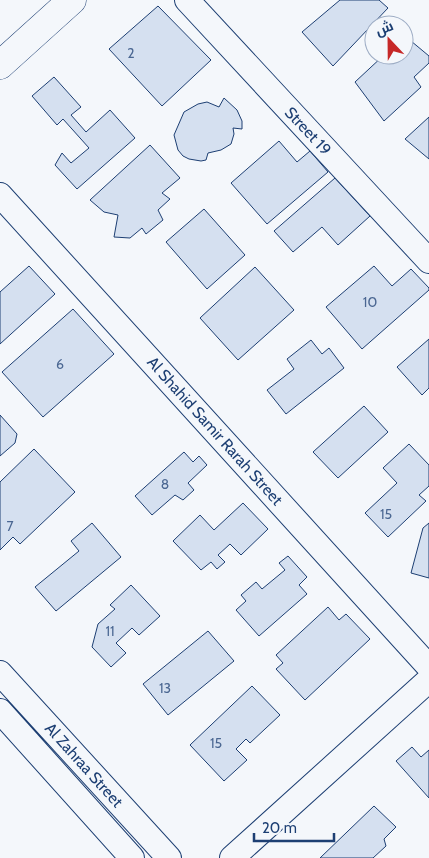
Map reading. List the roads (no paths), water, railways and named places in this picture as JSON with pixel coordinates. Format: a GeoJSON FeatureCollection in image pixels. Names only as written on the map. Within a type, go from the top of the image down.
{"type":"FeatureCollection","features":[{"type":"Feature","properties":{"kind":"street"},"geometry":{"type":"LineString","coordinates":[[0,65],[72,0]]}},
{"type":"Feature","properties":{"kind":"street","name":"Street 19"},"geometry":{"type":"LineString","coordinates":[[187,0],[429,261]]}},
{"type":"Feature","properties":{"kind":"street","name":"Al Shahid Samir Rarah Street"},"geometry":{"type":"LineString","coordinates":[[0,195],[429,667]]}},
{"type":"Feature","properties":{"kind":"street","name":"Al Zahraa Street"},"geometry":{"type":"LineString","coordinates":[[0,673],[169,858]]}},
{"type":"Feature","properties":{"kind":"street"},"geometry":{"type":"LineString","coordinates":[[232,858],[429,680]]}},
{"type":"Feature","properties":{"kind":"street","name":"Al Zahraa Street"},"geometry":{"type":"LineString","coordinates":[[0,711],[132,858]]}}]}
